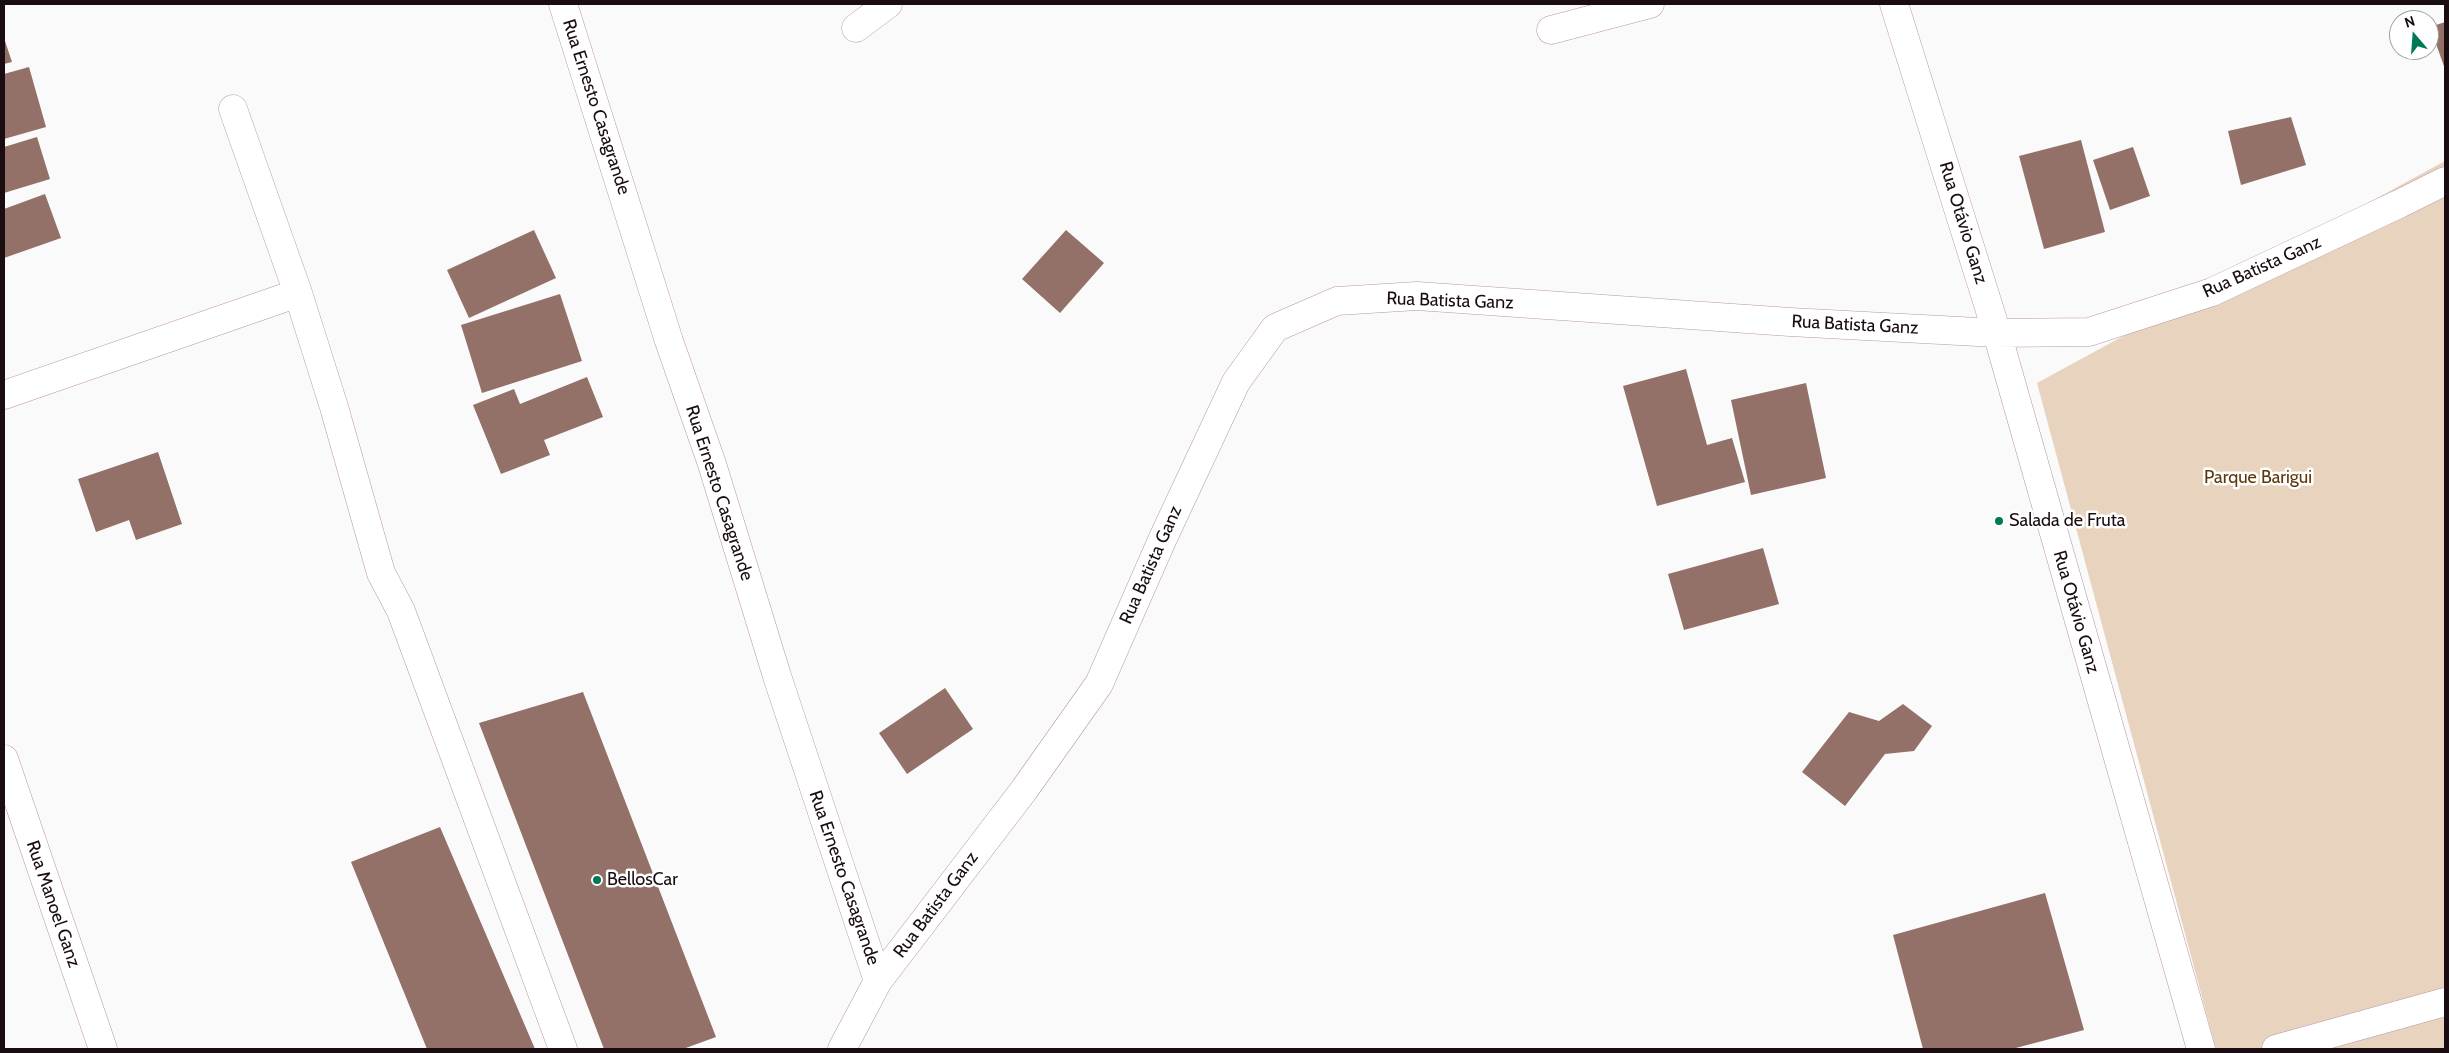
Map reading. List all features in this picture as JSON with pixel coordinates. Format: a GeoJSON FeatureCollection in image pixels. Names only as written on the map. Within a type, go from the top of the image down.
{"type":"FeatureCollection","features":[{"type":"Feature","properties":{"kind":"street","name":"Rua Ernesto Casagrande"},"geometry":{"type":"LineString","coordinates":[[563,4],[669,341],[712,464],[783,694],[878,981]]}},
{"type":"Feature","properties":{"kind":"street"},"geometry":{"type":"LineString","coordinates":[[856,28],[888,4]]}},
{"type":"Feature","properties":{"kind":"street"},"geometry":{"type":"LineString","coordinates":[[1551,30],[1650,4]]}},
{"type":"Feature","properties":{"kind":"street","name":"Rua Otávio Ganz"},"geometry":{"type":"LineString","coordinates":[[1894,4],[1997,333],[2201,1049]]}},
{"type":"Feature","properties":{"kind":"street"},"geometry":{"type":"LineString","coordinates":[[233,110],[298,293],[334,407],[381,573],[401,611],[563,1049]]}},
{"type":"Feature","properties":{"kind":"street","name":"Rua Batista Ganz"},"geometry":{"type":"LineString","coordinates":[[842,1049],[878,981],[1024,790],[1099,684],[1162,538],[1236,382],[1275,328],[1337,301],[1417,296],[1800,322],[1997,333],[2089,332],[2212,292],[2445,181]]}},
{"type":"Feature","properties":{"kind":"street"},"geometry":{"type":"LineString","coordinates":[[4,395],[298,293]]}},
{"type":"Feature","properties":{"kind":"street","name":"Rua Manoel Ganz"},"geometry":{"type":"LineString","coordinates":[[4,759],[103,1049]]}},
{"type":"Feature","properties":{"kind":"street"},"geometry":{"type":"LineString","coordinates":[[2276,1049],[2332,1042],[2445,1002]]}},
{"type":"Feature","properties":{"kind":"green space","name":"Parque Barigui"},"geometry":{"type":"Polygon","coordinates":[[[2445,161],[2445,1049],[2216,1049],[2037,383],[2445,161]]]}},
{"type":"Feature","properties":{"kind":"building"},"geometry":{"type":"Polygon","coordinates":[[[2445,22],[2445,69],[2439,52],[2439,24],[2445,22]]]}},
{"type":"Feature","properties":{"kind":"building"},"geometry":{"type":"Polygon","coordinates":[[[4,38],[12,62],[4,64],[4,38]]]}},
{"type":"Feature","properties":{"kind":"building"},"geometry":{"type":"Polygon","coordinates":[[[29,67],[46,127],[4,139],[4,74],[29,67]]]}},
{"type":"Feature","properties":{"kind":"building"},"geometry":{"type":"Polygon","coordinates":[[[2291,117],[2306,165],[2241,185],[2228,131],[2291,117]]]}},
{"type":"Feature","properties":{"kind":"building"},"geometry":{"type":"Polygon","coordinates":[[[37,137],[50,179],[4,193],[4,147],[37,137]]]}},
{"type":"Feature","properties":{"kind":"building"},"geometry":{"type":"Polygon","coordinates":[[[2081,140],[2105,232],[2044,249],[2019,156],[2081,140]]]}},
{"type":"Feature","properties":{"kind":"building"},"geometry":{"type":"Polygon","coordinates":[[[2133,147],[2150,196],[2110,210],[2093,160],[2133,147]]]}},
{"type":"Feature","properties":{"kind":"building"},"geometry":{"type":"Polygon","coordinates":[[[45,194],[61,238],[4,258],[4,209],[45,194]]]}},
{"type":"Feature","properties":{"kind":"building"},"geometry":{"type":"Polygon","coordinates":[[[534,230],[556,278],[469,318],[447,270],[534,230]]]}},
{"type":"Feature","properties":{"kind":"building"},"geometry":{"type":"Polygon","coordinates":[[[1066,230],[1104,263],[1060,313],[1022,279],[1066,230]]]}},
{"type":"Feature","properties":{"kind":"building"},"geometry":{"type":"Polygon","coordinates":[[[560,294],[582,361],[482,393],[461,325],[560,294]]]}},
{"type":"Feature","properties":{"kind":"building"},"geometry":{"type":"Polygon","coordinates":[[[1686,369],[1707,445],[1732,438],[1745,482],[1657,506],[1623,386],[1686,369]]]}},
{"type":"Feature","properties":{"kind":"building"},"geometry":{"type":"Polygon","coordinates":[[[587,377],[603,417],[544,440],[550,455],[501,474],[473,405],[514,389],[520,404],[587,377]]]}},
{"type":"Feature","properties":{"kind":"building"},"geometry":{"type":"Polygon","coordinates":[[[1806,383],[1826,478],[1751,495],[1731,400],[1806,383]]]}},
{"type":"Feature","properties":{"kind":"building"},"geometry":{"type":"Polygon","coordinates":[[[158,452],[182,524],[136,540],[129,520],[96,532],[78,479],[158,452]]]}},
{"type":"Feature","properties":{"kind":"building"},"geometry":{"type":"Polygon","coordinates":[[[1763,548],[1779,604],[1684,630],[1668,574],[1763,548]]]}},
{"type":"Feature","properties":{"kind":"building"},"geometry":{"type":"Polygon","coordinates":[[[945,688],[973,729],[907,774],[879,733],[945,688]]]}},
{"type":"Feature","properties":{"kind":"building","name":"BellosCar"},"geometry":{"type":"Polygon","coordinates":[[[583,692],[716,1037],[683,1049],[604,1049],[479,723],[583,692]]]}},
{"type":"Feature","properties":{"kind":"building"},"geometry":{"type":"Polygon","coordinates":[[[1903,704],[1932,726],[1914,751],[1885,754],[1845,806],[1802,772],[1849,712],[1879,721],[1903,704]]]}},
{"type":"Feature","properties":{"kind":"building"},"geometry":{"type":"Polygon","coordinates":[[[440,827],[535,1049],[427,1049],[351,862],[440,827]]]}},
{"type":"Feature","properties":{"kind":"building"},"geometry":{"type":"Polygon","coordinates":[[[2045,893],[2084,1030],[2012,1049],[1923,1049],[1893,935],[2045,893]]]}},
{"type":"Feature","properties":{"kind":"place","name":"Salada de Fruta"},"geometry":{"type":"Point","coordinates":[1999,521]}},
{"type":"Feature","properties":{"kind":"place","name":"BellosCar"},"geometry":{"type":"Point","coordinates":[597,880]}}]}
